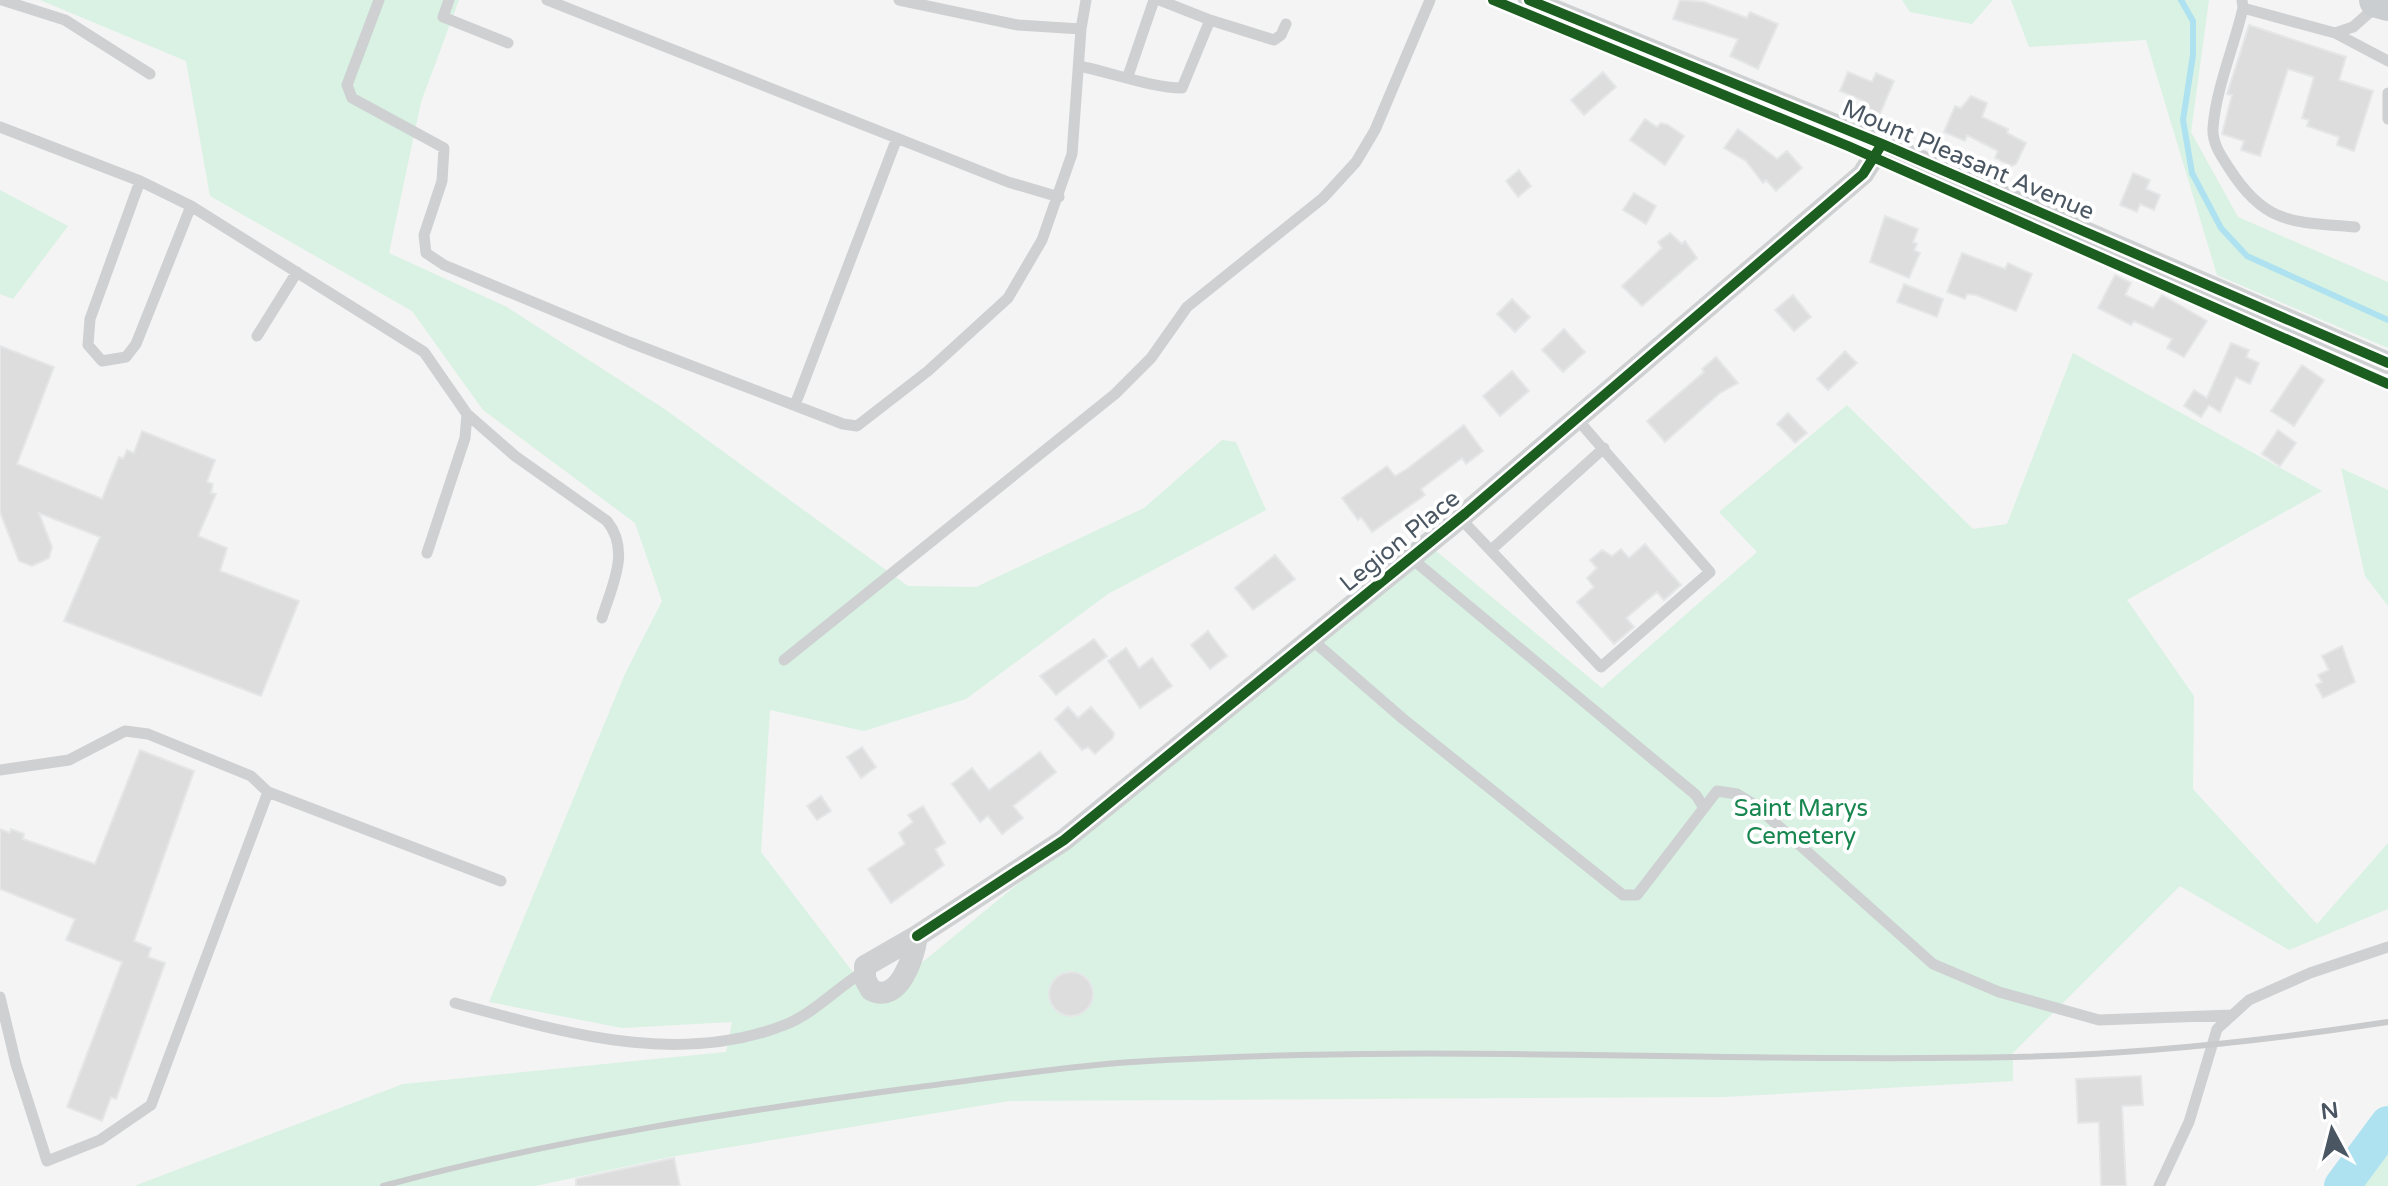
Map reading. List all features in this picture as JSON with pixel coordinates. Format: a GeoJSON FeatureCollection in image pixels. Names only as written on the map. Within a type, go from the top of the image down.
{"type":"FeatureCollection","features":[{"type":"Feature","properties":{"kind":"street","name":"Mount Pleasant Avenue"},"geometry":{"type":"LineString","coordinates":[[1529,0],[1882,144],[2388,363]]}},
{"type":"Feature","properties":{"kind":"street","name":"Legion Place"},"geometry":{"type":"LineString","coordinates":[[863,972],[872,960],[917,936],[1064,840],[1577,419],[1863,174],[1882,144]]}},
{"type":"Feature","properties":{"kind":"street"},"geometry":{"type":"LineString","coordinates":[[863,972],[871,990],[876,993],[895,986],[914,956],[917,936]]}},
{"type":"Feature","properties":{"kind":"lane"},"geometry":{"type":"LineString","coordinates":[[2,0],[65,20],[150,74]]}},
{"type":"Feature","properties":{"kind":"lane"},"geometry":{"type":"LineString","coordinates":[[379,0],[347,85],[352,98],[444,148],[442,181],[424,235],[426,253],[444,265],[629,342],[857,426],[928,371],[1008,298],[1042,240],[1072,154],[1086,0]]}},
{"type":"Feature","properties":{"kind":"lane"},"geometry":{"type":"LineString","coordinates":[[449,0],[443,17],[508,43]]}},
{"type":"Feature","properties":{"kind":"lane"},"geometry":{"type":"LineString","coordinates":[[547,0],[1008,182],[1059,197]]}},
{"type":"Feature","properties":{"kind":"lane"},"geometry":{"type":"LineString","coordinates":[[899,0],[1018,25],[1081,29]]}},
{"type":"Feature","properties":{"kind":"lane"},"geometry":{"type":"LineString","coordinates":[[1128,76],[1157,0],[1264,39],[1274,40],[1281,35],[1286,24]]}},
{"type":"Feature","properties":{"kind":"lane"},"geometry":{"type":"LineString","coordinates":[[784,660],[1115,394],[1151,358],[1187,307],[1340,182],[1375,130],[1430,0]]}},
{"type":"Feature","properties":{"kind":"lane"},"geometry":{"type":"LineString","coordinates":[[2335,33],[2353,27],[2382,2]]}},
{"type":"Feature","properties":{"kind":"lane"},"geometry":{"type":"LineString","coordinates":[[2355,227],[2286,219],[2263,210],[2218,151],[2213,132],[2217,105],[2242,4],[2335,33],[2388,61]]}},
{"type":"Feature","properties":{"kind":"lane"},"geometry":{"type":"LineString","coordinates":[[1079,66],[1166,88],[1182,88],[1210,20]]}},
{"type":"Feature","properties":{"kind":"lane"},"geometry":{"type":"LineString","coordinates":[[2388,93],[2388,119]]}},
{"type":"Feature","properties":{"kind":"lane"},"geometry":{"type":"LineString","coordinates":[[0,127],[140,181],[191,206],[424,352],[467,414],[515,456],[607,521],[614,530],[620,557],[602,618]]}},
{"type":"Feature","properties":{"kind":"lane"},"geometry":{"type":"LineString","coordinates":[[795,405],[897,138]]}},
{"type":"Feature","properties":{"kind":"lane"},"geometry":{"type":"LineString","coordinates":[[140,181],[90,319],[88,345],[102,361],[126,357],[136,344],[191,206]]}},
{"type":"Feature","properties":{"kind":"lane"},"geometry":{"type":"LineString","coordinates":[[257,336],[297,272]]}},
{"type":"Feature","properties":{"kind":"lane"},"geometry":{"type":"LineString","coordinates":[[427,553],[465,438],[467,414]]}},
{"type":"Feature","properties":{"kind":"lane"},"geometry":{"type":"LineString","coordinates":[[1460,518],[1601,667],[1710,572],[1577,419]]}},
{"type":"Feature","properties":{"kind":"lane"},"geometry":{"type":"LineString","coordinates":[[1491,550],[1604,448]]}},
{"type":"Feature","properties":{"kind":"lane"},"geometry":{"type":"LineString","coordinates":[[1411,558],[1696,795],[1704,808]]}},
{"type":"Feature","properties":{"kind":"lane"},"geometry":{"type":"LineString","coordinates":[[1311,639],[1402,718],[1623,895],[1637,895],[1717,791],[1737,794],[1755,805],[1933,964],[1999,992],[2099,1020],[2232,1015]]}},
{"type":"Feature","properties":{"kind":"lane"},"geometry":{"type":"LineString","coordinates":[[0,770],[69,760],[125,731],[148,734],[251,776],[268,792],[501,881]]}},
{"type":"Feature","properties":{"kind":"lane"},"geometry":{"type":"LineString","coordinates":[[0,997],[16,1064],[47,1161],[100,1140],[151,1105],[268,792]]}},
{"type":"Feature","properties":{"kind":"lane"},"geometry":{"type":"LineString","coordinates":[[2159,1186],[2189,1122],[2217,1029],[2249,1000],[2310,973],[2388,947]]}},
{"type":"Feature","properties":{"kind":"lane"},"geometry":{"type":"LineString","coordinates":[[455,1003],[553,1029],[643,1046],[700,1044],[754,1035],[791,1023],[863,972]]}},
{"type":"Feature","properties":{"kind":"green space","name":"Saint Marys Cemetery"},"geometry":{"type":"Polygon","coordinates":[[[40,0],[459,0],[421,102],[389,253],[507,307],[666,410],[908,586],[976,587],[1144,508],[1222,440],[1236,442],[1266,510],[1108,594],[966,699],[864,731],[770,710],[761,852],[875,1001],[1430,546],[1602,688],[1757,552],[1719,512],[1847,405],[1973,529],[2007,524],[2073,353],[2322,491],[2127,600],[2194,696],[2193,789],[2317,924],[2388,843],[2388,909],[2289,950],[2180,886],[2013,1053],[2013,1081],[1724,1097],[1009,1101],[670,1157],[535,1186],[134,1186],[403,1084],[726,1052],[732,1022],[622,1028],[489,1002],[625,674],[662,601],[635,523],[483,410],[412,311],[210,196],[186,61],[40,0]]]}},
{"type":"Feature","properties":{"kind":"green space"},"geometry":{"type":"Polygon","coordinates":[[[1902,0],[1993,0],[1972,24],[1910,12],[1902,0]]]}},
{"type":"Feature","properties":{"kind":"green space"},"geometry":{"type":"Polygon","coordinates":[[[2011,0],[2209,0],[2191,132],[2238,217],[2388,282],[2388,348],[2217,275],[2146,40],[2029,47],[2011,0]]]}},
{"type":"Feature","properties":{"kind":"green space"},"geometry":{"type":"Polygon","coordinates":[[[0,190],[68,226],[13,299],[0,294],[0,190]]]}},
{"type":"Feature","properties":{"kind":"green space"},"geometry":{"type":"Polygon","coordinates":[[[2341,468],[2388,490],[2388,606],[2365,576],[2341,468]]]}},
{"type":"Feature","properties":{"kind":"green space"},"geometry":{"type":"Polygon","coordinates":[[[2388,1155],[2388,1186],[2352,1186],[2388,1155]]]}},
{"type":"Feature","properties":{"kind":"building"},"geometry":{"type":"Polygon","coordinates":[[[1680,0],[1704,2],[1747,18],[1750,12],[1778,24],[1758,69],[1730,56],[1738,39],[1673,19],[1680,0]]]}},
{"type":"Feature","properties":{"kind":"building"},"geometry":{"type":"Polygon","coordinates":[[[2249,25],[2346,57],[2339,80],[2373,91],[2354,151],[2337,145],[2339,137],[2307,126],[2309,120],[2302,118],[2314,77],[2288,69],[2260,156],[2241,150],[2244,141],[2222,134],[2232,95],[2227,94],[2249,25]]]}},
{"type":"Feature","properties":{"kind":"building"},"geometry":{"type":"Polygon","coordinates":[[[1603,72],[1616,87],[1584,115],[1571,100],[1603,72]]]}},
{"type":"Feature","properties":{"kind":"building"},"geometry":{"type":"Polygon","coordinates":[[[1848,72],[1872,82],[1876,73],[1894,81],[1880,114],[1862,106],[1864,101],[1840,91],[1848,72]]]}},
{"type":"Feature","properties":{"kind":"building"},"geometry":{"type":"Polygon","coordinates":[[[1971,96],[1987,103],[1982,117],[2008,129],[2007,133],[2026,143],[2016,164],[2012,166],[1995,158],[1998,151],[1967,135],[1965,141],[1944,132],[1955,106],[1961,108],[1971,96]]]}},
{"type":"Feature","properties":{"kind":"building"},"geometry":{"type":"Polygon","coordinates":[[[1645,119],[1657,127],[1661,123],[1668,125],[1684,136],[1665,165],[1630,140],[1645,119]]]}},
{"type":"Feature","properties":{"kind":"building"},"geometry":{"type":"Polygon","coordinates":[[[1738,129],[1777,159],[1787,151],[1802,168],[1776,191],[1766,180],[1763,183],[1746,161],[1724,148],[1738,129]]]}},
{"type":"Feature","properties":{"kind":"building"},"geometry":{"type":"Polygon","coordinates":[[[1519,170],[1531,186],[1518,197],[1506,181],[1519,170]]]}},
{"type":"Feature","properties":{"kind":"building"},"geometry":{"type":"Polygon","coordinates":[[[2133,173],[2150,180],[2146,189],[2160,195],[2154,210],[2140,204],[2137,212],[2120,205],[2133,173]]]}},
{"type":"Feature","properties":{"kind":"building"},"geometry":{"type":"Polygon","coordinates":[[[1634,193],[1656,206],[1646,224],[1623,210],[1634,193]]]}},
{"type":"Feature","properties":{"kind":"building"},"geometry":{"type":"Polygon","coordinates":[[[1885,216],[1918,229],[1913,242],[1917,244],[1914,250],[1920,253],[1909,278],[1870,262],[1885,216]]]}},
{"type":"Feature","properties":{"kind":"building"},"geometry":{"type":"Polygon","coordinates":[[[1670,233],[1682,244],[1685,241],[1697,258],[1642,306],[1622,286],[1662,248],[1658,242],[1670,233]]]}},
{"type":"Feature","properties":{"kind":"building"},"geometry":{"type":"Polygon","coordinates":[[[1962,253],[2005,269],[2008,263],[2032,274],[2016,311],[1976,295],[1967,294],[1965,299],[1947,292],[1962,253]]]}},
{"type":"Feature","properties":{"kind":"building"},"geometry":{"type":"Polygon","coordinates":[[[2115,275],[2131,283],[2125,295],[2153,308],[2162,295],[2207,321],[2184,357],[2167,348],[2172,339],[2134,321],[2131,325],[2098,308],[2115,275]]]}},
{"type":"Feature","properties":{"kind":"building"},"geometry":{"type":"Polygon","coordinates":[[[1904,284],[1943,299],[1937,317],[1897,302],[1904,284]]]}},
{"type":"Feature","properties":{"kind":"building"},"geometry":{"type":"Polygon","coordinates":[[[1793,295],[1811,317],[1794,331],[1775,310],[1793,295]]]}},
{"type":"Feature","properties":{"kind":"building"},"geometry":{"type":"Polygon","coordinates":[[[1512,299],[1530,317],[1515,332],[1497,314],[1512,299]]]}},
{"type":"Feature","properties":{"kind":"building"},"geometry":{"type":"Polygon","coordinates":[[[1564,329],[1585,352],[1563,372],[1542,350],[1564,329]]]}},
{"type":"Feature","properties":{"kind":"building"},"geometry":{"type":"Polygon","coordinates":[[[2231,343],[2249,350],[2246,357],[2259,363],[2250,384],[2236,377],[2220,412],[2209,405],[2201,417],[2184,406],[2194,390],[2207,398],[2231,343]]]}},
{"type":"Feature","properties":{"kind":"building"},"geometry":{"type":"Polygon","coordinates":[[[0,346],[54,367],[17,464],[102,499],[119,457],[123,459],[127,450],[134,453],[142,431],[215,460],[207,482],[213,484],[211,493],[216,494],[198,536],[227,548],[220,571],[299,601],[261,696],[64,621],[100,537],[39,513],[52,547],[49,558],[32,566],[19,561],[0,512],[0,346]]]}},
{"type":"Feature","properties":{"kind":"building"},"geometry":{"type":"Polygon","coordinates":[[[1845,351],[1857,363],[1828,390],[1817,379],[1845,351]]]}},
{"type":"Feature","properties":{"kind":"building"},"geometry":{"type":"Polygon","coordinates":[[[1716,357],[1738,383],[1720,393],[1665,442],[1647,421],[1704,372],[1702,369],[1716,357]]]}},
{"type":"Feature","properties":{"kind":"building"},"geometry":{"type":"Polygon","coordinates":[[[2302,365],[2324,380],[2294,426],[2271,411],[2302,365]]]}},
{"type":"Feature","properties":{"kind":"building"},"geometry":{"type":"Polygon","coordinates":[[[1512,371],[1529,391],[1500,416],[1483,396],[1512,371]]]}},
{"type":"Feature","properties":{"kind":"building"},"geometry":{"type":"Polygon","coordinates":[[[1788,413],[1807,433],[1795,443],[1777,424],[1788,413]]]}},
{"type":"Feature","properties":{"kind":"building"},"geometry":{"type":"Polygon","coordinates":[[[1464,425],[1483,451],[1466,464],[1462,458],[1421,489],[1425,495],[1372,532],[1361,517],[1358,520],[1342,498],[1387,466],[1395,476],[1407,469],[1464,425]]]}},
{"type":"Feature","properties":{"kind":"building"},"geometry":{"type":"Polygon","coordinates":[[[2278,430],[2296,443],[2280,466],[2262,454],[2278,430]]]}},
{"type":"Feature","properties":{"kind":"building"},"geometry":{"type":"Polygon","coordinates":[[[1645,544],[1681,585],[1664,600],[1657,592],[1626,618],[1634,627],[1614,644],[1577,602],[1594,587],[1587,578],[1597,568],[1590,560],[1602,550],[1612,556],[1621,549],[1629,558],[1645,544]]]}},
{"type":"Feature","properties":{"kind":"building"},"geometry":{"type":"Polygon","coordinates":[[[1275,555],[1295,579],[1253,610],[1235,588],[1275,555]]]}},
{"type":"Feature","properties":{"kind":"building"},"geometry":{"type":"Polygon","coordinates":[[[1208,631],[1227,656],[1210,669],[1191,645],[1208,631]]]}},
{"type":"Feature","properties":{"kind":"building"},"geometry":{"type":"Polygon","coordinates":[[[1094,639],[1107,656],[1056,695],[1040,676],[1094,639]]]}},
{"type":"Feature","properties":{"kind":"building"},"geometry":{"type":"Polygon","coordinates":[[[2342,646],[2355,682],[2323,698],[2316,685],[2322,682],[2318,675],[2329,670],[2322,656],[2342,646]]]}},
{"type":"Feature","properties":{"kind":"building"},"geometry":{"type":"Polygon","coordinates":[[[1126,648],[1139,668],[1152,658],[1172,686],[1140,708],[1108,661],[1126,648]]]}},
{"type":"Feature","properties":{"kind":"building"},"geometry":{"type":"Polygon","coordinates":[[[1068,707],[1078,718],[1091,707],[1114,733],[1113,738],[1095,754],[1088,747],[1082,750],[1055,719],[1068,707]]]}},
{"type":"Feature","properties":{"kind":"building"},"geometry":{"type":"Polygon","coordinates":[[[862,747],[876,767],[861,778],[847,757],[862,747]]]}},
{"type":"Feature","properties":{"kind":"building"},"geometry":{"type":"Polygon","coordinates":[[[140,750],[194,771],[134,941],[151,948],[148,957],[165,963],[116,1099],[111,1097],[102,1121],[67,1107],[122,962],[66,940],[75,919],[0,889],[0,829],[10,833],[11,829],[24,834],[23,839],[95,864],[140,750]]]}},
{"type":"Feature","properties":{"kind":"building"},"geometry":{"type":"Polygon","coordinates":[[[1040,752],[1056,772],[1013,806],[1023,818],[1002,834],[988,816],[980,822],[952,784],[972,768],[989,790],[1040,752]]]}},
{"type":"Feature","properties":{"kind":"building"},"geometry":{"type":"Polygon","coordinates":[[[821,796],[831,811],[817,820],[807,806],[821,796]]]}},
{"type":"Feature","properties":{"kind":"building"},"geometry":{"type":"Polygon","coordinates":[[[923,806],[945,843],[935,849],[944,865],[891,903],[868,869],[905,844],[899,833],[913,822],[908,815],[923,806]]]}},
{"type":"Feature","properties":{"kind":"building"},"geometry":{"type":"Polygon","coordinates":[[[1071,972],[1087,978],[1093,994],[1087,1010],[1071,1016],[1055,1010],[1049,994],[1055,978],[1071,972]]]}},
{"type":"Feature","properties":{"kind":"building"},"geometry":{"type":"Polygon","coordinates":[[[2141,1076],[2143,1105],[2122,1106],[2126,1186],[2101,1186],[2099,1122],[2078,1123],[2076,1079],[2141,1076]]]}},
{"type":"Feature","properties":{"kind":"building"},"geometry":{"type":"Polygon","coordinates":[[[674,1158],[680,1186],[576,1186],[576,1179],[674,1158]]]}},
{"type":"Feature","properties":{"kind":"waterway"},"geometry":{"type":"LineString","coordinates":[[2181,0],[2193,21],[2193,55],[2183,120],[2192,173],[2221,228],[2247,256],[2388,320]]}},
{"type":"Feature","properties":{"kind":"waterway"},"geometry":{"type":"LineString","coordinates":[[2342,1186],[2388,1124]]}},
{"type":"Feature","properties":{"kind":"railway"},"geometry":{"type":"LineString","coordinates":[[383,1186],[513,1154],[711,1117],[1104,1064],[1353,1054],[2015,1057],[2202,1046],[2388,1022]]}},
{"type":"Feature","properties":{"kind":"cycle path"},"geometry":{"type":"LineString","coordinates":[[1493,0],[1848,146],[2388,384]]}},
{"type":"Feature","properties":{"kind":"cycle path"},"geometry":{"type":"LineString","coordinates":[[1529,0],[1882,144],[2388,363]]}},
{"type":"Feature","properties":{"kind":"cycle path"},"geometry":{"type":"LineString","coordinates":[[917,936],[1064,840],[1466,513],[1863,174],[1882,144]]}}]}
